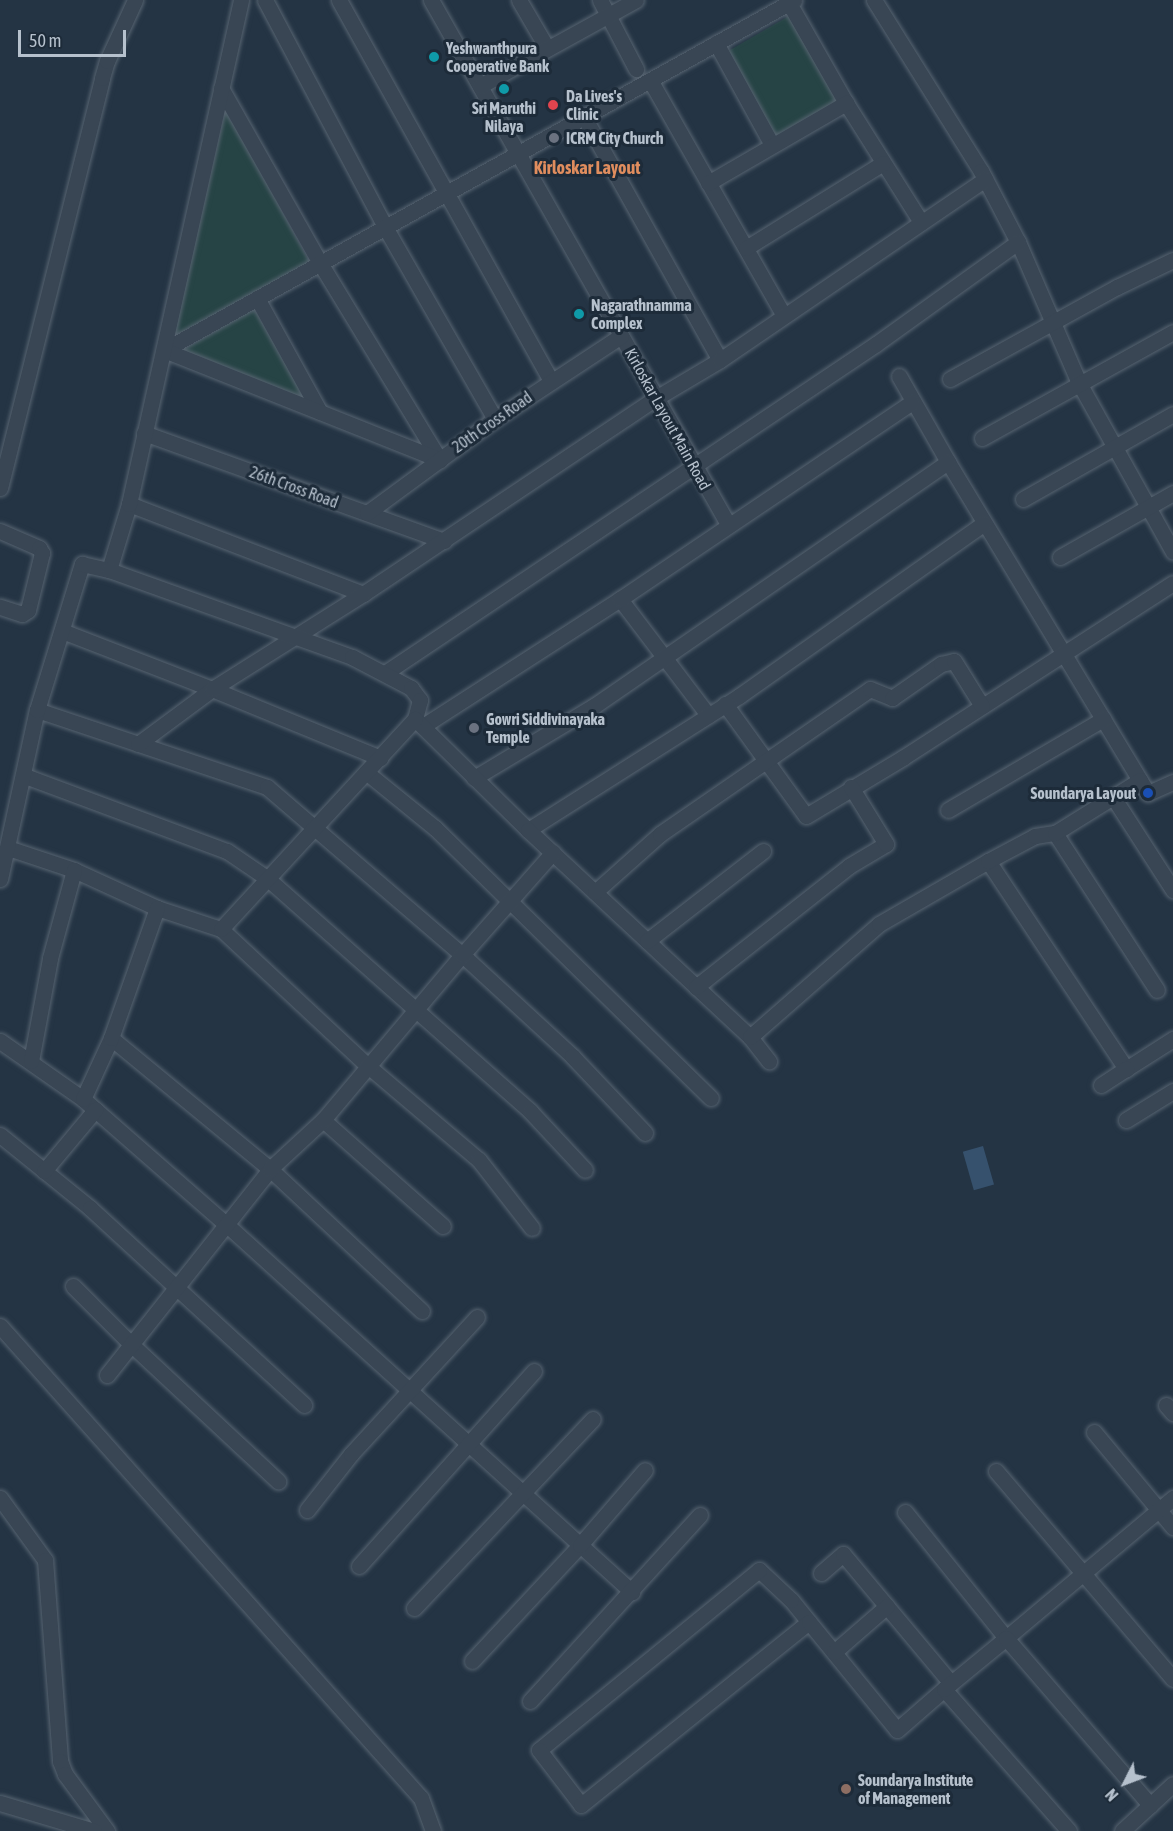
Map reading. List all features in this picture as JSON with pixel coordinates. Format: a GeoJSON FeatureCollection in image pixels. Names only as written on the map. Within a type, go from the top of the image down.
{"type":"FeatureCollection","features":[{"type":"Feature","properties":{"kind":"street"},"geometry":{"type":"LineString","coordinates":[[0,488],[102,78],[107,61],[135,0]]}},
{"type":"Feature","properties":{"kind":"street"},"geometry":{"type":"LineString","coordinates":[[108,570],[129,504],[241,0]]}},
{"type":"Feature","properties":{"kind":"street"},"geometry":{"type":"LineString","coordinates":[[265,0],[385,227],[495,419]]}},
{"type":"Feature","properties":{"kind":"street"},"geometry":{"type":"LineString","coordinates":[[339,0],[444,194],[550,381]]}},
{"type":"Feature","properties":{"kind":"street","name":"Kirloskar Layout Main Road"},"geometry":{"type":"LineString","coordinates":[[431,0],[728,524]]}},
{"type":"Feature","properties":{"kind":"street"},"geometry":{"type":"LineString","coordinates":[[519,0],[546,48]]}},
{"type":"Feature","properties":{"kind":"street"},"geometry":{"type":"LineString","coordinates":[[600,0],[636,69]]}},
{"type":"Feature","properties":{"kind":"street"},"geometry":{"type":"LineString","coordinates":[[480,86],[636,0]]}},
{"type":"Feature","properties":{"kind":"street"},"geometry":{"type":"LineString","coordinates":[[874,0],[985,179],[1018,242],[1079,383],[1173,552]]}},
{"type":"Feature","properties":{"kind":"street"},"geometry":{"type":"LineString","coordinates":[[164,350],[792,2],[846,103],[921,222]]}},
{"type":"Feature","properties":{"kind":"street"},"geometry":{"type":"LineString","coordinates":[[716,43],[772,145]]}},
{"type":"Feature","properties":{"kind":"street"},"geometry":{"type":"LineString","coordinates":[[650,80],[784,316]]}},
{"type":"Feature","properties":{"kind":"street"},"geometry":{"type":"LineString","coordinates":[[221,88],[320,263],[440,460]]}},
{"type":"Feature","properties":{"kind":"street"},"geometry":{"type":"LineString","coordinates":[[708,183],[846,103]]}},
{"type":"Feature","properties":{"kind":"street"},"geometry":{"type":"LineString","coordinates":[[584,117],[720,360]]}},
{"type":"Feature","properties":{"kind":"street"},"geometry":{"type":"LineString","coordinates":[[746,248],[883,163]]}},
{"type":"Feature","properties":{"kind":"street"},"geometry":{"type":"LineString","coordinates":[[138,744],[212,689],[444,541],[656,398],[720,360],[985,179]]}},
{"type":"Feature","properties":{"kind":"street"},"geometry":{"type":"LineString","coordinates":[[385,673],[876,344],[1018,242]]}},
{"type":"Feature","properties":{"kind":"street"},"geometry":{"type":"LineString","coordinates":[[950,379],[1051,322],[1173,260]]}},
{"type":"Feature","properties":{"kind":"street"},"geometry":{"type":"LineString","coordinates":[[257,298],[320,412]]}},
{"type":"Feature","properties":{"kind":"street"},"geometry":{"type":"LineString","coordinates":[[982,438],[1173,332]]}},
{"type":"Feature","properties":{"kind":"street","name":"20th Cross Road"},"geometry":{"type":"LineString","coordinates":[[367,513],[495,419],[621,336]]}},
{"type":"Feature","properties":{"kind":"street"},"geometry":{"type":"LineString","coordinates":[[164,350],[440,460]]}},
{"type":"Feature","properties":{"kind":"street"},"geometry":{"type":"LineString","coordinates":[[899,376],[984,523],[1148,793],[1173,782]]}},
{"type":"Feature","properties":{"kind":"street"},"geometry":{"type":"LineString","coordinates":[[221,929],[366,772],[419,722],[620,598],[912,402]]}},
{"type":"Feature","properties":{"kind":"street"},"geometry":{"type":"LineString","coordinates":[[1023,499],[1173,414]]}},
{"type":"Feature","properties":{"kind":"street","name":"26th Cross Road"},"geometry":{"type":"LineString","coordinates":[[144,433],[444,541]]}},
{"type":"Feature","properties":{"kind":"street"},"geometry":{"type":"LineString","coordinates":[[474,778],[594,706],[948,462]]}},
{"type":"Feature","properties":{"kind":"street"},"geometry":{"type":"LineString","coordinates":[[1060,557],[1173,493]]}},
{"type":"Feature","properties":{"kind":"street"},"geometry":{"type":"LineString","coordinates":[[129,504],[363,594]]}},
{"type":"Feature","properties":{"kind":"street"},"geometry":{"type":"LineString","coordinates":[[528,830],[725,704],[984,523]]}},
{"type":"Feature","properties":{"kind":"street"},"geometry":{"type":"LineString","coordinates":[[0,531],[39,548],[42,554],[28,610],[22,614],[0,607]]}},
{"type":"Feature","properties":{"kind":"street"},"geometry":{"type":"LineString","coordinates":[[0,879],[25,776],[37,710],[82,564],[108,570],[352,657],[411,688],[420,700],[419,722],[528,830],[750,1037],[769,1061]]}},
{"type":"Feature","properties":{"kind":"street"},"geometry":{"type":"LineString","coordinates":[[725,704],[806,816],[1173,583]]}},
{"type":"Feature","properties":{"kind":"street"},"geometry":{"type":"LineString","coordinates":[[620,598],[708,715]]}},
{"type":"Feature","properties":{"kind":"street"},"geometry":{"type":"LineString","coordinates":[[62,631],[380,758]]}},
{"type":"Feature","properties":{"kind":"street"},"geometry":{"type":"LineString","coordinates":[[595,892],[660,834],[870,689],[892,698],[941,664],[954,661],[982,706]]}},
{"type":"Feature","properties":{"kind":"street"},"geometry":{"type":"LineString","coordinates":[[37,710],[267,787],[462,955],[572,1056],[645,1133]]}},
{"type":"Feature","properties":{"kind":"street"},"geometry":{"type":"LineString","coordinates":[[948,810],[1103,718]]}},
{"type":"Feature","properties":{"kind":"street"},"geometry":{"type":"LineString","coordinates":[[366,772],[435,828],[711,1098]]}},
{"type":"Feature","properties":{"kind":"street"},"geometry":{"type":"LineString","coordinates":[[25,776],[227,851],[268,879],[531,1112],[585,1170]]}},
{"type":"Feature","properties":{"kind":"street"},"geometry":{"type":"LineString","coordinates":[[750,1037],[879,924],[1035,836],[1054,833],[1140,780]]}},
{"type":"Feature","properties":{"kind":"street"},"geometry":{"type":"LineString","coordinates":[[696,987],[849,866],[886,844],[851,787]]}},
{"type":"Feature","properties":{"kind":"street"},"geometry":{"type":"LineString","coordinates":[[1113,797],[1173,890]]}},
{"type":"Feature","properties":{"kind":"street"},"geometry":{"type":"LineString","coordinates":[[1054,833],[1156,990]]}},
{"type":"Feature","properties":{"kind":"street"},"geometry":{"type":"LineString","coordinates":[[8,848],[74,870],[157,908],[221,929],[369,1066],[479,1160],[532,1227]]}},
{"type":"Feature","properties":{"kind":"street"},"geometry":{"type":"LineString","coordinates":[[648,941],[763,851]]}},
{"type":"Feature","properties":{"kind":"street"},"geometry":{"type":"LineString","coordinates":[[107,1375],[270,1169],[323,1120],[462,955],[553,852]]}},
{"type":"Feature","properties":{"kind":"street"},"geometry":{"type":"LineString","coordinates":[[988,861],[1126,1069]]}},
{"type":"Feature","properties":{"kind":"street"},"geometry":{"type":"LineString","coordinates":[[31,1061],[50,958],[74,870]]}},
{"type":"Feature","properties":{"kind":"street"},"geometry":{"type":"LineString","coordinates":[[44,1171],[89,1105],[157,908]]}},
{"type":"Feature","properties":{"kind":"street"},"geometry":{"type":"LineString","coordinates":[[111,1038],[270,1169],[422,1311]]}},
{"type":"Feature","properties":{"kind":"street"},"geometry":{"type":"LineString","coordinates":[[1101,1085],[1173,1039]]}},
{"type":"Feature","properties":{"kind":"street"},"geometry":{"type":"LineString","coordinates":[[0,1041],[31,1061],[89,1105],[227,1225],[632,1592]]}},
{"type":"Feature","properties":{"kind":"street"},"geometry":{"type":"LineString","coordinates":[[1126,1120],[1173,1091]]}},
{"type":"Feature","properties":{"kind":"street"},"geometry":{"type":"LineString","coordinates":[[323,1120],[443,1226]]}},
{"type":"Feature","properties":{"kind":"street"},"geometry":{"type":"LineString","coordinates":[[0,1135],[90,1208],[304,1405]]}},
{"type":"Feature","properties":{"kind":"street"},"geometry":{"type":"LineString","coordinates":[[73,1286],[132,1345],[278,1481]]}},
{"type":"Feature","properties":{"kind":"street"},"geometry":{"type":"LineString","coordinates":[[307,1510],[351,1454],[477,1317]]}},
{"type":"Feature","properties":{"kind":"street"},"geometry":{"type":"LineString","coordinates":[[0,1326],[421,1798],[433,1831]]}},
{"type":"Feature","properties":{"kind":"street"},"geometry":{"type":"LineString","coordinates":[[358,1566],[534,1371]]}},
{"type":"Feature","properties":{"kind":"street"},"geometry":{"type":"LineString","coordinates":[[414,1608],[593,1419]]}},
{"type":"Feature","properties":{"kind":"street"},"geometry":{"type":"LineString","coordinates":[[1094,1432],[1173,1527]]}},
{"type":"Feature","properties":{"kind":"street"},"geometry":{"type":"LineString","coordinates":[[472,1660],[580,1545],[645,1470]]}},
{"type":"Feature","properties":{"kind":"street"},"geometry":{"type":"LineString","coordinates":[[996,1471],[1173,1679]]}},
{"type":"Feature","properties":{"kind":"street"},"geometry":{"type":"LineString","coordinates":[[0,1498],[45,1560],[60,1761],[65,1774],[107,1831]]}},
{"type":"Feature","properties":{"kind":"street"},"geometry":{"type":"LineString","coordinates":[[809,1622],[581,1805],[539,1750],[759,1570],[791,1600],[834,1652],[897,1730],[1173,1498]]}},
{"type":"Feature","properties":{"kind":"street"},"geometry":{"type":"LineString","coordinates":[[905,1512],[1006,1638],[1150,1805]]}},
{"type":"Feature","properties":{"kind":"street"},"geometry":{"type":"LineString","coordinates":[[530,1701],[700,1515]]}},
{"type":"Feature","properties":{"kind":"street"},"geometry":{"type":"LineString","coordinates":[[821,1573],[843,1554],[887,1606],[948,1686],[1069,1831]]}},
{"type":"Feature","properties":{"kind":"street"},"geometry":{"type":"LineString","coordinates":[[834,1652],[887,1606]]}},
{"type":"Feature","properties":{"kind":"street"},"geometry":{"type":"LineString","coordinates":[[1122,1831],[1173,1784]]}},
{"type":"Feature","properties":{"kind":"street"},"geometry":{"type":"LineString","coordinates":[[0,1803],[94,1831]]}},
{"type":"Feature","properties":{"kind":"green space"},"geometry":{"type":"Polygon","coordinates":[[[789,16],[839,103],[775,140],[725,53],[789,16]]]}},
{"type":"Feature","properties":{"kind":"green space"},"geometry":{"type":"Polygon","coordinates":[[[226,108],[310,263],[174,336],[226,108]]]}},
{"type":"Feature","properties":{"kind":"green space"},"geometry":{"type":"Polygon","coordinates":[[[254,309],[308,401],[181,351],[254,309]]]}},
{"type":"Feature","properties":{"kind":"water"},"geometry":{"type":"Polygon","coordinates":[[[983,1146],[994,1184],[974,1190],[963,1152],[983,1146]]]}},
{"type":"Feature","properties":{"kind":"place","name":"Yeshwanthpura Cooperative Bank"},"geometry":{"type":"Point","coordinates":[434,57]}},
{"type":"Feature","properties":{"kind":"place","name":"Sri Maruthi Nilaya"},"geometry":{"type":"Point","coordinates":[504,89]}},
{"type":"Feature","properties":{"kind":"place","name":"Da Lives's Clinic"},"geometry":{"type":"Point","coordinates":[553,105]}},
{"type":"Feature","properties":{"kind":"place","name":"ICRM City Church"},"geometry":{"type":"Point","coordinates":[554,138]}},
{"type":"Feature","properties":{"kind":"place","name":"Nagarathnamma Complex"},"geometry":{"type":"Point","coordinates":[579,314]}},
{"type":"Feature","properties":{"kind":"place","name":"Gowri Siddivinayaka Temple"},"geometry":{"type":"Point","coordinates":[474,728]}},
{"type":"Feature","properties":{"kind":"place","name":"Soundarya Layout"},"geometry":{"type":"Point","coordinates":[1148,793]}},
{"type":"Feature","properties":{"kind":"place","name":"Soundarya Institute of Management"},"geometry":{"type":"Point","coordinates":[846,1789]}},
{"type":"Feature","properties":{"kind":"district","name":"Kirloskar Layout"},"geometry":{"type":"Point","coordinates":[587,168]}}]}
